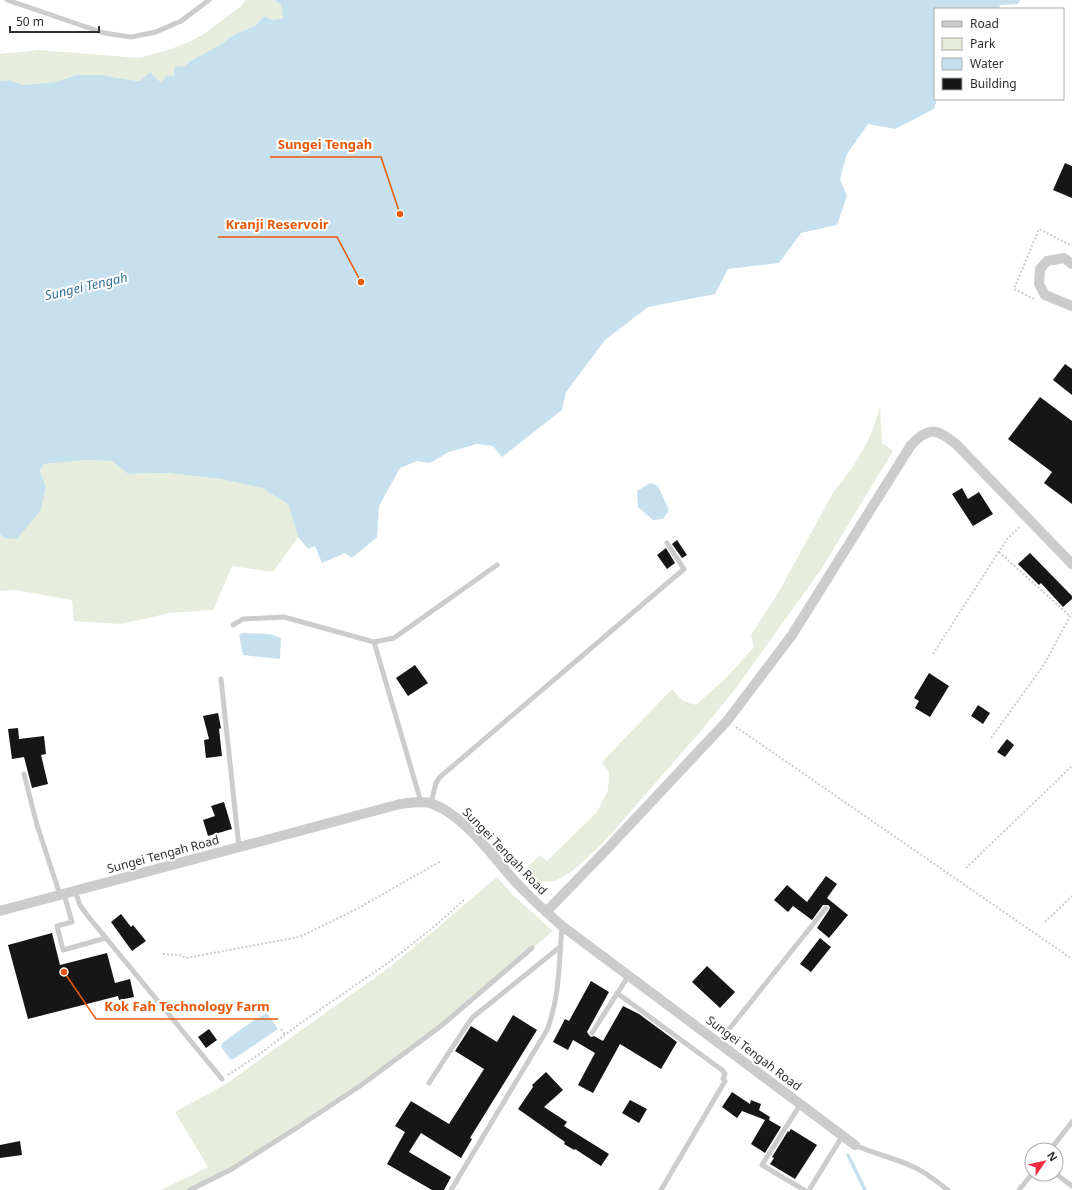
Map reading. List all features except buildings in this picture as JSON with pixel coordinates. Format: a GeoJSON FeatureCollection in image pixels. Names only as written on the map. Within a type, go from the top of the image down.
{"type":"FeatureCollection","features":[{"type":"Feature","properties":{"kind":"street"},"geometry":{"type":"LineString","coordinates":[[1072,264],[1064,258],[1047,261],[1040,269],[1039,284],[1045,294],[1072,306]]}},
{"type":"Feature","properties":{"kind":"street"},"geometry":{"type":"LineString","coordinates":[[546,912],[727,721],[792,635],[911,445],[924,434],[933,431],[942,434],[956,444],[1072,564]]}},
{"type":"Feature","properties":{"kind":"street","name":"Sungei Tengah Road"},"geometry":{"type":"LineString","coordinates":[[0,911],[400,804],[421,802],[431,803],[448,811],[464,824],[515,880],[562,926],[800,1105],[855,1144]]}},
{"type":"Feature","properties":{"kind":"lane"},"geometry":{"type":"LineString","coordinates":[[7,0],[104,33],[131,37],[156,32],[181,21],[209,0]]}},
{"type":"Feature","properties":{"kind":"lane"},"geometry":{"type":"LineString","coordinates":[[431,803],[436,783],[440,777],[684,569],[667,543]]}},
{"type":"Feature","properties":{"kind":"lane"},"geometry":{"type":"LineString","coordinates":[[233,625],[243,620],[284,617],[374,642],[394,638],[496,564]]}},
{"type":"Feature","properties":{"kind":"lane"},"geometry":{"type":"LineString","coordinates":[[374,642],[421,802]]}},
{"type":"Feature","properties":{"kind":"lane"},"geometry":{"type":"LineString","coordinates":[[221,679],[239,848]]}},
{"type":"Feature","properties":{"kind":"lane"},"geometry":{"type":"LineString","coordinates":[[24,774],[37,825],[72,922],[57,926],[63,950],[106,938]]}},
{"type":"Feature","properties":{"kind":"lane"},"geometry":{"type":"LineString","coordinates":[[75,891],[80,905],[222,1079]]}},
{"type":"Feature","properties":{"kind":"lane"},"geometry":{"type":"LineString","coordinates":[[718,1043],[826,908]]}},
{"type":"Feature","properties":{"kind":"lane"},"geometry":{"type":"LineString","coordinates":[[451,1190],[547,1030],[551,1020],[556,993],[562,926]]}},
{"type":"Feature","properties":{"kind":"lane"},"geometry":{"type":"LineString","coordinates":[[429,1083],[466,1025],[473,1017],[560,946]]}},
{"type":"Feature","properties":{"kind":"lane"},"geometry":{"type":"LineString","coordinates":[[190,1190],[232,1169],[360,1086],[441,1026],[532,948]]}},
{"type":"Feature","properties":{"kind":"lane"},"geometry":{"type":"LineString","coordinates":[[592,1032],[628,975]]}},
{"type":"Feature","properties":{"kind":"lane"},"geometry":{"type":"LineString","coordinates":[[617,993],[704,1056],[725,1074],[723,1079],[725,1081],[661,1190]]}},
{"type":"Feature","properties":{"kind":"lane"},"geometry":{"type":"LineString","coordinates":[[800,1105],[762,1165],[804,1190]]}},
{"type":"Feature","properties":{"kind":"lane"},"geometry":{"type":"LineString","coordinates":[[1056,1142],[1072,1122]]}},
{"type":"Feature","properties":{"kind":"lane"},"geometry":{"type":"LineString","coordinates":[[808,1190],[843,1135]]}},
{"type":"Feature","properties":{"kind":"lane"},"geometry":{"type":"LineString","coordinates":[[855,1144],[915,1167],[931,1176],[948,1190]]}},
{"type":"Feature","properties":{"kind":"lane"},"geometry":{"type":"LineString","coordinates":[[1019,1190],[1026,1182]]}},
{"type":"Feature","properties":{"kind":"path"},"geometry":{"type":"LineString","coordinates":[[934,654],[1007,538],[1028,520]]}},
{"type":"Feature","properties":{"kind":"path"},"geometry":{"type":"LineString","coordinates":[[999,552],[1070,616]]}},
{"type":"Feature","properties":{"kind":"path"},"geometry":{"type":"LineString","coordinates":[[991,738],[1044,666],[1072,613]]}},
{"type":"Feature","properties":{"kind":"path"},"geometry":{"type":"LineString","coordinates":[[727,721],[1072,959]]}},
{"type":"Feature","properties":{"kind":"path"},"geometry":{"type":"LineString","coordinates":[[966,868],[1072,766]]}},
{"type":"Feature","properties":{"kind":"path"},"geometry":{"type":"LineString","coordinates":[[163,954],[180,955],[186,958],[299,936],[355,910],[441,861]]}},
{"type":"Feature","properties":{"kind":"path"},"geometry":{"type":"LineString","coordinates":[[1045,922],[1072,896]]}},
{"type":"Feature","properties":{"kind":"path"},"geometry":{"type":"LineString","coordinates":[[222,1079],[261,1053],[388,962],[435,926],[465,899]]}},
{"type":"Feature","properties":{"kind":"path"},"geometry":{"type":"LineString","coordinates":[[281,1029],[285,1035]]}},
{"type":"Feature","properties":{"kind":"green space"},"geometry":{"type":"Polygon","coordinates":[[[246,0],[275,0],[281,5],[283,18],[273,20],[264,16],[255,26],[235,34],[223,43],[192,60],[174,76],[161,83],[136,81],[102,75],[77,75],[55,82],[23,85],[9,80],[0,81],[0,54],[39,50],[139,58],[171,49],[204,34],[240,7],[246,0]]]}},
{"type":"Feature","properties":{"kind":"green space"},"geometry":{"type":"Polygon","coordinates":[[[880,406],[882,443],[893,451],[822,568],[736,688],[700,732],[602,844],[570,873],[555,881],[539,882],[526,869],[540,855],[547,861],[597,812],[608,790],[609,772],[602,762],[672,689],[682,700],[696,705],[727,677],[754,647],[751,635],[777,595],[834,491],[856,462],[873,429],[880,406]]]}},
{"type":"Feature","properties":{"kind":"green space"},"geometry":{"type":"Polygon","coordinates":[[[87,460],[112,461],[128,474],[166,473],[221,479],[262,488],[288,504],[298,537],[273,572],[232,566],[213,610],[170,613],[120,624],[74,621],[72,600],[16,590],[0,591],[0,534],[4,538],[46,487],[40,470],[44,464],[87,460]]]}},
{"type":"Feature","properties":{"kind":"green space"},"geometry":{"type":"Polygon","coordinates":[[[497,877],[512,894],[553,931],[441,1026],[360,1086],[232,1169],[190,1190],[161,1190],[208,1167],[175,1112],[226,1084],[390,967],[497,877]]]}},
{"type":"Feature","properties":{"kind":"water"},"geometry":{"type":"Polygon","coordinates":[[[275,0],[1020,0],[1018,4],[1000,5],[999,8],[934,8],[934,100],[937,100],[934,109],[895,129],[868,124],[847,154],[840,179],[847,196],[837,225],[801,233],[779,263],[728,269],[715,294],[648,307],[605,340],[566,392],[562,410],[502,457],[493,446],[477,444],[449,452],[430,463],[417,461],[400,468],[379,506],[377,537],[352,558],[345,553],[322,563],[315,546],[308,549],[298,537],[288,504],[262,488],[221,479],[166,473],[128,474],[112,461],[87,460],[44,464],[40,470],[46,487],[40,511],[17,539],[4,538],[0,534],[0,81],[9,80],[23,85],[55,82],[77,75],[102,75],[140,81],[150,72],[161,83],[166,76],[174,76],[175,67],[185,66],[192,60],[223,43],[235,34],[255,26],[264,16],[273,20],[283,18],[281,5],[275,0]]]}},
{"type":"Feature","properties":{"kind":"water"},"geometry":{"type":"Polygon","coordinates":[[[650,483],[658,486],[669,510],[663,519],[653,520],[638,507],[637,491],[650,483]]]}},
{"type":"Feature","properties":{"kind":"water"},"geometry":{"type":"Polygon","coordinates":[[[242,633],[270,634],[281,638],[280,659],[243,655],[239,635],[242,633]]]}},
{"type":"Feature","properties":{"kind":"water"},"geometry":{"type":"Polygon","coordinates":[[[267,1013],[278,1029],[233,1059],[230,1059],[221,1047],[222,1043],[251,1022],[267,1013]]]}},
{"type":"Feature","properties":{"kind":"waterway"},"geometry":{"type":"LineString","coordinates":[[848,1155],[865,1190]]}},
{"type":"Feature","properties":{"kind":"place","name":"Sungei Tengah"},"geometry":{"type":"Point","coordinates":[400,214]}},
{"type":"Feature","properties":{"kind":"place","name":"Kranji Reservoir"},"geometry":{"type":"Point","coordinates":[361,282]}},
{"type":"Feature","properties":{"kind":"place","name":"Kok Fah Technology Farm"},"geometry":{"type":"Point","coordinates":[64,972]}}]}
